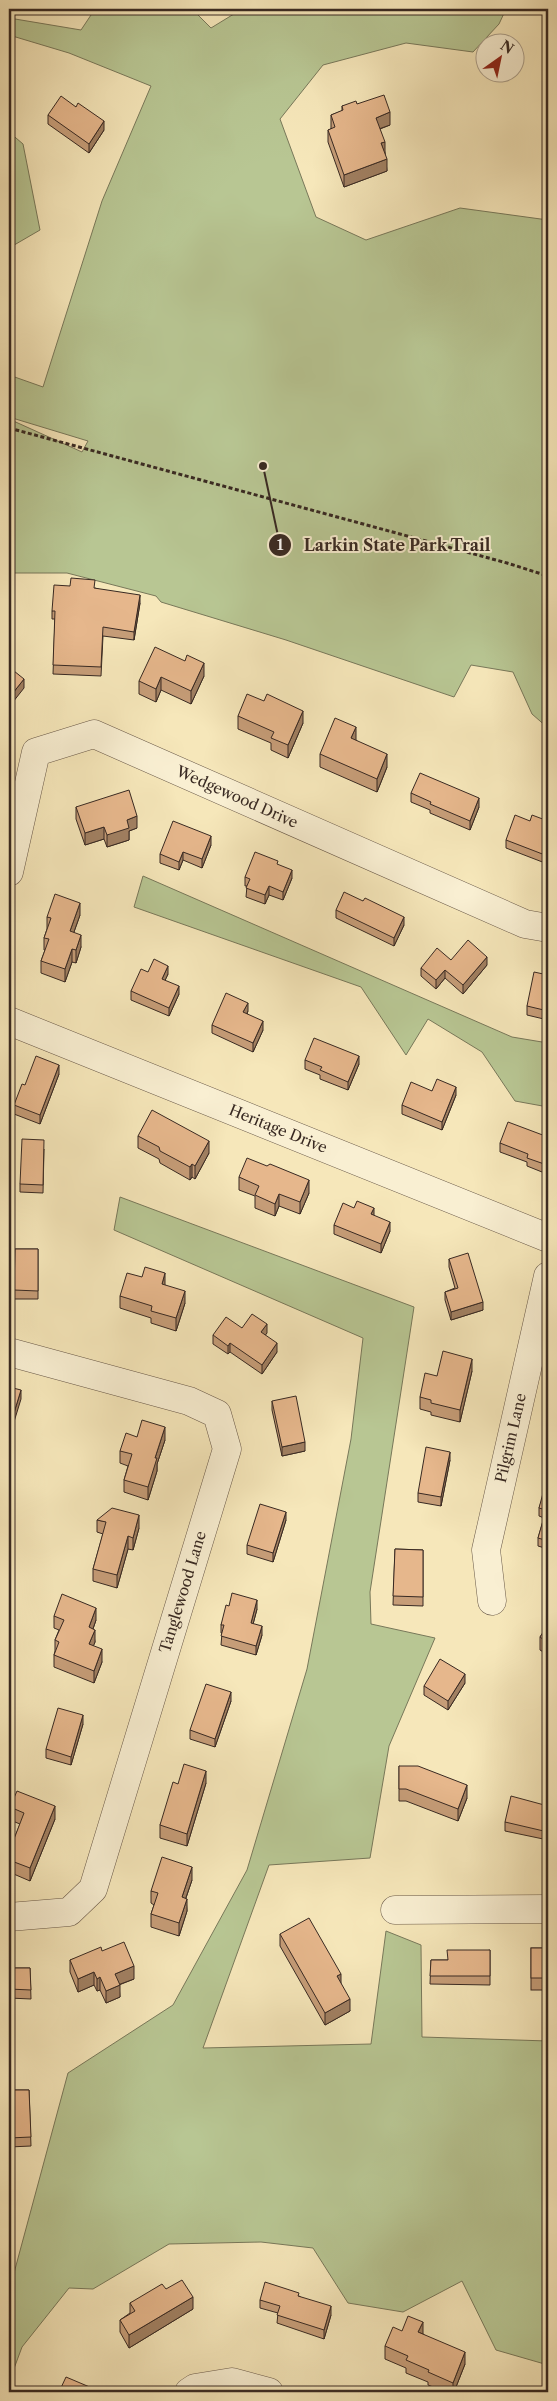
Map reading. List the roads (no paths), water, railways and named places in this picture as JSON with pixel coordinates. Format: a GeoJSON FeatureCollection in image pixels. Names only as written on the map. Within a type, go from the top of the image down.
{"type":"FeatureCollection","features":[{"type":"Feature","properties":{"kind":"street","name":"Wedgewood Drive"},"geometry":{"type":"LineString","coordinates":[[9,872],[36,752],[94,734],[525,924],[548,928]]}},
{"type":"Feature","properties":{"kind":"street","name":"Heritage Drive"},"geometry":{"type":"LineString","coordinates":[[9,1021],[548,1238]]}},
{"type":"Feature","properties":{"kind":"street","name":"Pilgrim Lane"},"geometry":{"type":"LineString","coordinates":[[492,1601],[486,1550],[548,1276]]}},
{"type":"Feature","properties":{"kind":"street","name":"Tanglewood Lane"},"geometry":{"type":"LineString","coordinates":[[9,1352],[189,1401],[203,1407],[217,1414],[227,1449],[93,1889],[69,1912],[9,1916]]}},
{"type":"Feature","properties":{"kind":"street"},"geometry":{"type":"LineString","coordinates":[[395,1910],[548,1909]]}},
{"type":"Feature","properties":{"kind":"street"},"geometry":{"type":"LineString","coordinates":[[189,2392],[195,2388],[232,2382],[269,2392]]}},
{"type":"Feature","properties":{"kind":"place","name":"Larkin State Park Trail"},"geometry":{"type":"Point","coordinates":[263,466]}}]}
